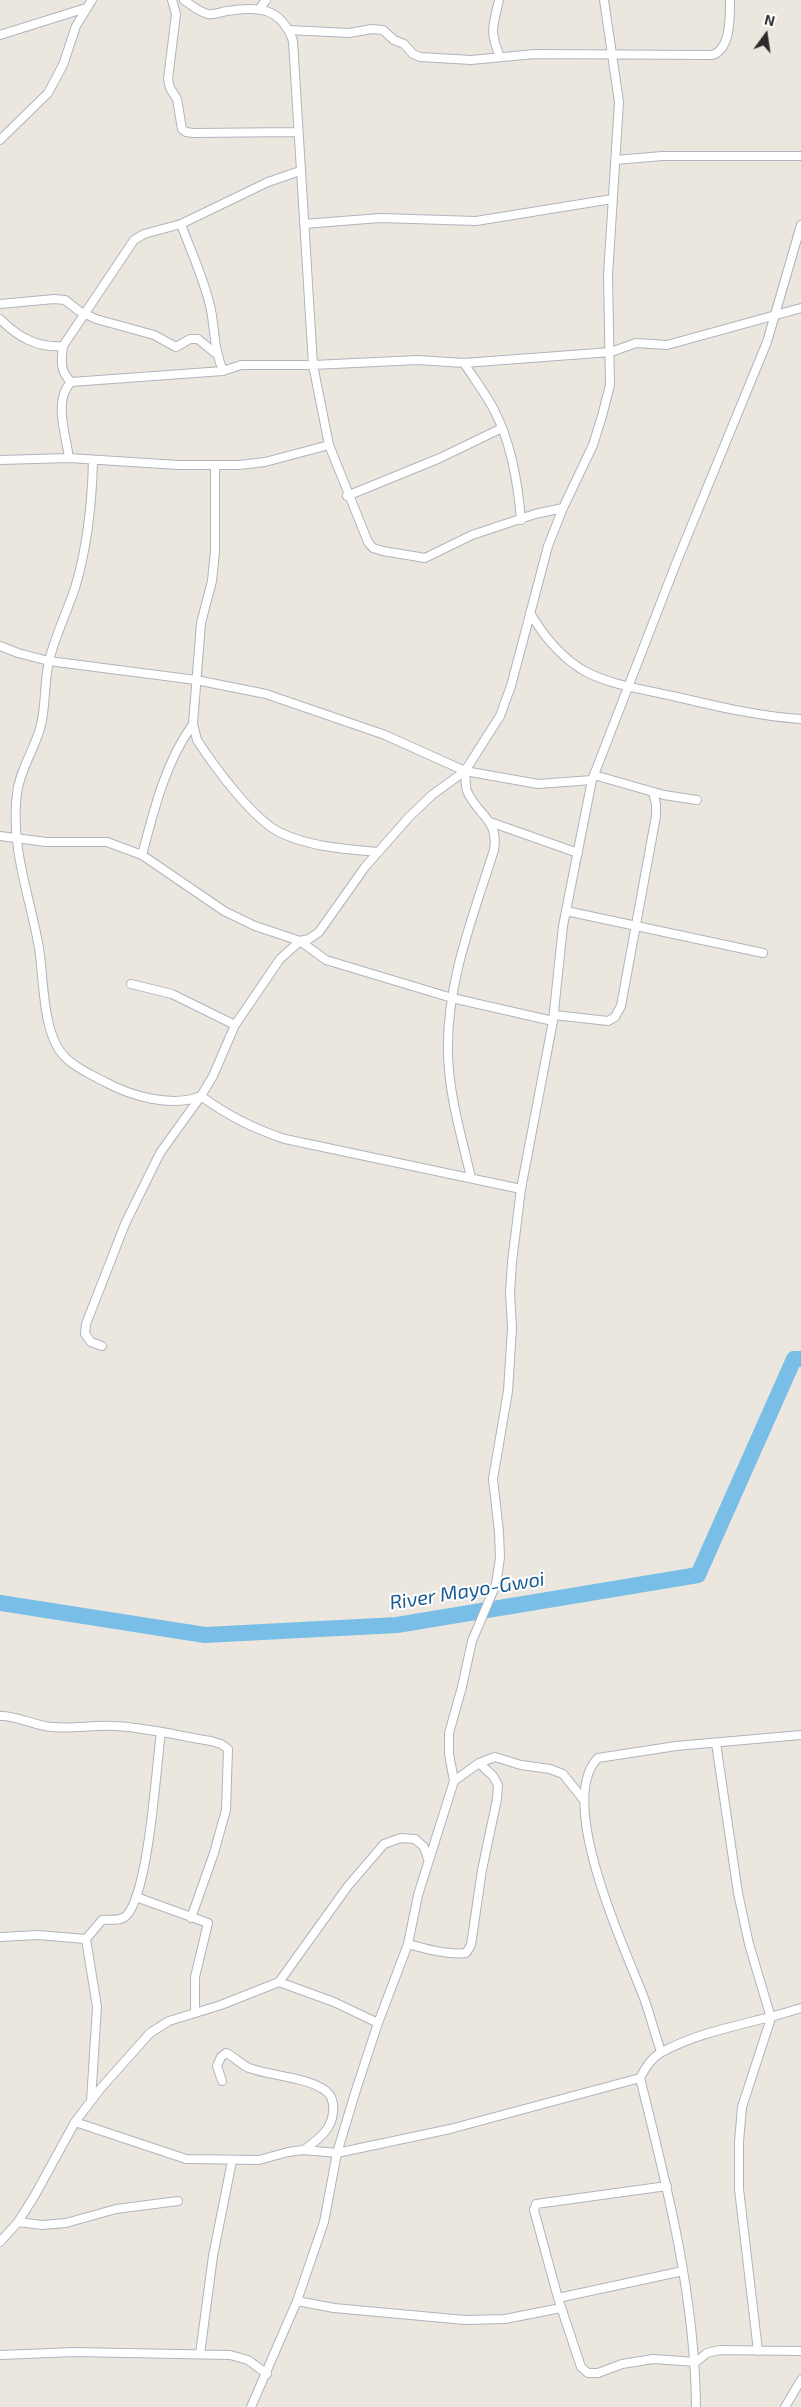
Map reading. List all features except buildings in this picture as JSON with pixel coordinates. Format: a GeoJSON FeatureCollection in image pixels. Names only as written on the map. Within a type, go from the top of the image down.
{"type":"FeatureCollection","features":[{"type":"Feature","properties":{"kind":"street"},"geometry":{"type":"LineString","coordinates":[[0,140],[48,93],[63,65],[76,26],[92,0]]}},
{"type":"Feature","properties":{"kind":"street"},"geometry":{"type":"LineString","coordinates":[[172,0],[176,14],[168,79],[170,88],[177,99],[182,129],[193,133],[298,132]]}},
{"type":"Feature","properties":{"kind":"street"},"geometry":{"type":"LineString","coordinates":[[184,0],[201,11],[214,15],[226,11],[260,8],[274,13],[289,30],[293,41],[313,365],[329,445],[362,533],[373,548],[418,558],[431,556],[472,535],[563,508]]}},
{"type":"Feature","properties":{"kind":"street"},"geometry":{"type":"LineString","coordinates":[[260,8],[266,0]]}},
{"type":"Feature","properties":{"kind":"street"},"geometry":{"type":"LineString","coordinates":[[499,0],[492,25],[493,40],[500,57]]}},
{"type":"Feature","properties":{"kind":"street"},"geometry":{"type":"LineString","coordinates":[[102,1346],[90,1342],[85,1334],[89,1312],[125,1224],[160,1153],[213,1076],[235,1025],[280,959],[300,941],[308,939],[319,932],[364,867],[432,795],[465,771],[500,716],[512,686],[541,570],[563,508],[593,445],[610,385],[611,352],[608,275],[619,102],[604,0]]}},
{"type":"Feature","properties":{"kind":"street"},"geometry":{"type":"LineString","coordinates":[[289,30],[349,33],[378,29],[386,31],[394,40],[404,44],[413,54],[420,57],[471,60],[536,54],[712,55],[718,54],[724,46],[730,17],[730,0]]}},
{"type":"Feature","properties":{"kind":"street"},"geometry":{"type":"LineString","coordinates":[[0,35],[86,8]]}},
{"type":"Feature","properties":{"kind":"street"},"geometry":{"type":"LineString","coordinates":[[616,160],[662,156],[801,156]]}},
{"type":"Feature","properties":{"kind":"street"},"geometry":{"type":"LineString","coordinates":[[71,382],[63,374],[61,363],[63,346],[134,240],[144,234],[181,224],[268,182],[300,170]]}},
{"type":"Feature","properties":{"kind":"street"},"geometry":{"type":"LineString","coordinates":[[304,224],[380,218],[476,220],[612,199]]}},
{"type":"Feature","properties":{"kind":"street"},"geometry":{"type":"LineString","coordinates":[[181,224],[211,310],[216,353],[223,371]]}},
{"type":"Feature","properties":{"kind":"street"},"geometry":{"type":"LineString","coordinates":[[251,2407],[267,2374],[297,2300],[324,2222],[337,2153],[378,2023],[408,1944],[428,1859],[454,1781],[449,1754],[449,1733],[472,1641],[496,1584],[500,1558],[499,1532],[492,1480],[508,1391],[512,1328],[510,1293],[521,1189],[553,1018],[566,911],[593,778],[627,686],[767,342],[801,225]]}},
{"type":"Feature","properties":{"kind":"street"},"geometry":{"type":"LineString","coordinates":[[0,304],[54,299],[65,300],[85,314],[116,326],[154,335],[176,347],[190,339],[198,339],[216,353]]}},
{"type":"Feature","properties":{"kind":"street"},"geometry":{"type":"LineString","coordinates":[[69,458],[61,401],[64,389],[71,382],[223,371],[241,365],[313,365],[418,360],[464,363],[611,352],[636,343],[667,345],[801,308]]}},
{"type":"Feature","properties":{"kind":"street"},"geometry":{"type":"LineString","coordinates":[[0,320],[31,342],[49,347],[63,346]]}},
{"type":"Feature","properties":{"kind":"street"},"geometry":{"type":"LineString","coordinates":[[464,363],[496,412],[502,428],[513,463],[521,520]]}},
{"type":"Feature","properties":{"kind":"street"},"geometry":{"type":"LineString","coordinates":[[347,496],[440,458],[502,428]]}},
{"type":"Feature","properties":{"kind":"street"},"geometry":{"type":"LineString","coordinates":[[0,460],[69,458],[215,465],[265,462],[329,445]]}},
{"type":"Feature","properties":{"kind":"street"},"geometry":{"type":"LineString","coordinates":[[93,460],[92,506],[86,549],[49,661],[41,725],[35,746],[24,765],[17,793],[16,837],[20,869],[31,907],[39,949],[47,1012],[53,1037],[65,1058],[112,1086],[158,1100],[192,1100],[201,1096]]}},
{"type":"Feature","properties":{"kind":"street"},"geometry":{"type":"LineString","coordinates":[[215,465],[215,551],[212,581],[201,623],[193,724],[196,740],[256,815],[280,832],[312,844],[378,852]]}},
{"type":"Feature","properties":{"kind":"street"},"geometry":{"type":"LineString","coordinates":[[530,613],[543,634],[562,654],[575,664],[604,679],[627,686],[766,717],[800,719]]}},
{"type":"Feature","properties":{"kind":"street"},"geometry":{"type":"LineString","coordinates":[[0,646],[49,661],[196,680],[266,694],[385,736],[465,771],[538,784],[593,778],[697,800]]}},
{"type":"Feature","properties":{"kind":"street"},"geometry":{"type":"LineString","coordinates":[[142,855],[156,804],[175,752],[193,724]]}},
{"type":"Feature","properties":{"kind":"street"},"geometry":{"type":"LineString","coordinates":[[465,771],[466,789],[494,828],[496,836],[494,850],[457,964],[448,1021],[450,1078],[471,1178]]}},
{"type":"Feature","properties":{"kind":"street"},"geometry":{"type":"LineString","coordinates":[[0,836],[46,842],[107,842],[142,855],[224,911],[255,926],[300,941],[326,960],[452,998],[553,1018],[608,1021],[615,1017],[621,1006],[656,816],[653,792]]}},
{"type":"Feature","properties":{"kind":"street"},"geometry":{"type":"LineString","coordinates":[[488,821],[578,853]]}},
{"type":"Feature","properties":{"kind":"street"},"geometry":{"type":"LineString","coordinates":[[566,911],[764,953]]}},
{"type":"Feature","properties":{"kind":"street"},"geometry":{"type":"LineString","coordinates":[[131,984],[172,994],[235,1025]]}},
{"type":"Feature","properties":{"kind":"street"},"geometry":{"type":"LineString","coordinates":[[201,1096],[227,1115],[259,1130],[285,1139],[521,1189]]}},
{"type":"Feature","properties":{"kind":"street"},"geometry":{"type":"LineString","coordinates":[[0,1716],[11,1717],[37,1726],[55,1728],[112,1726],[160,1732],[221,1744],[228,1749],[226,1810],[209,1870],[191,1918]]}},
{"type":"Feature","properties":{"kind":"street"},"geometry":{"type":"LineString","coordinates":[[91,2101],[97,2007],[86,1939],[102,1920],[121,1920],[127,1915],[136,1897],[148,1841],[160,1732]]}},
{"type":"Feature","properties":{"kind":"street"},"geometry":{"type":"LineString","coordinates":[[661,2052],[644,1998],[620,1943],[595,1870],[583,1799],[586,1776],[591,1765],[598,1758],[716,1742],[801,1735]]}},
{"type":"Feature","properties":{"kind":"street"},"geometry":{"type":"LineString","coordinates":[[716,1742],[738,1893],[749,1944],[771,2018],[742,2107],[739,2142],[739,2188],[758,2351]]}},
{"type":"Feature","properties":{"kind":"street"},"geometry":{"type":"LineString","coordinates":[[454,1781],[479,1763],[495,1757],[522,1765],[550,1769],[563,1774],[583,1799]]}},
{"type":"Feature","properties":{"kind":"street"},"geometry":{"type":"LineString","coordinates":[[408,1944],[430,1950],[459,1954],[466,1953],[471,1945],[482,1870],[497,1799],[498,1785],[494,1776],[479,1763]]}},
{"type":"Feature","properties":{"kind":"street"},"geometry":{"type":"LineString","coordinates":[[1,2238],[18,2222],[75,2122],[150,2033],[169,2021],[279,1982],[348,1886],[384,1844],[401,1838],[415,1839],[424,1847],[428,1859]]}},
{"type":"Feature","properties":{"kind":"street"},"geometry":{"type":"LineString","coordinates":[[136,1897],[208,1923],[195,1977],[195,2013]]}},
{"type":"Feature","properties":{"kind":"street"},"geometry":{"type":"LineString","coordinates":[[0,1937],[38,1935],[86,1939]]}},
{"type":"Feature","properties":{"kind":"street"},"geometry":{"type":"LineString","coordinates":[[279,1982],[334,2002],[378,2023]]}},
{"type":"Feature","properties":{"kind":"street"},"geometry":{"type":"LineString","coordinates":[[696,2407],[696,2362],[683,2272],[667,2186],[640,2078],[648,2063],[661,2052],[695,2038],[801,2008]]}},
{"type":"Feature","properties":{"kind":"street"},"geometry":{"type":"LineString","coordinates":[[222,2081],[218,2066],[220,2057],[226,2053],[248,2068],[317,2086],[327,2092],[333,2101],[333,2114],[330,2126],[318,2140],[303,2150]]}},
{"type":"Feature","properties":{"kind":"street"},"geometry":{"type":"LineString","coordinates":[[75,2122],[186,2159],[259,2160],[303,2150],[337,2153],[450,2130],[640,2078]]}},
{"type":"Feature","properties":{"kind":"street"},"geometry":{"type":"LineString","coordinates":[[200,2354],[213,2256],[232,2161]]}},
{"type":"Feature","properties":{"kind":"street"},"geometry":{"type":"LineString","coordinates":[[667,2186],[536,2204],[534,2210],[558,2298],[581,2367],[588,2373],[598,2373],[622,2364],[653,2359],[696,2362],[707,2353],[720,2350],[801,2352]]}},
{"type":"Feature","properties":{"kind":"street"},"geometry":{"type":"LineString","coordinates":[[18,2222],[66,2223],[116,2209],[178,2201]]}},
{"type":"Feature","properties":{"kind":"street"},"geometry":{"type":"LineString","coordinates":[[558,2298],[683,2272]]}},
{"type":"Feature","properties":{"kind":"street"},"geometry":{"type":"LineString","coordinates":[[297,2300],[334,2308],[465,2320],[505,2319],[561,2308]]}},
{"type":"Feature","properties":{"kind":"street"},"geometry":{"type":"LineString","coordinates":[[0,2355],[75,2352],[230,2355],[248,2360],[267,2374]]}},
{"type":"Feature","properties":{"kind":"street"},"geometry":{"type":"LineString","coordinates":[[785,2407],[801,2380]]}},
{"type":"Feature","properties":{"kind":"waterway","name":"River Mayo-Gwoi"},"geometry":{"type":"LineString","coordinates":[[0,1603],[205,1635],[397,1625],[698,1575],[794,1359],[801,1359]]}}]}
